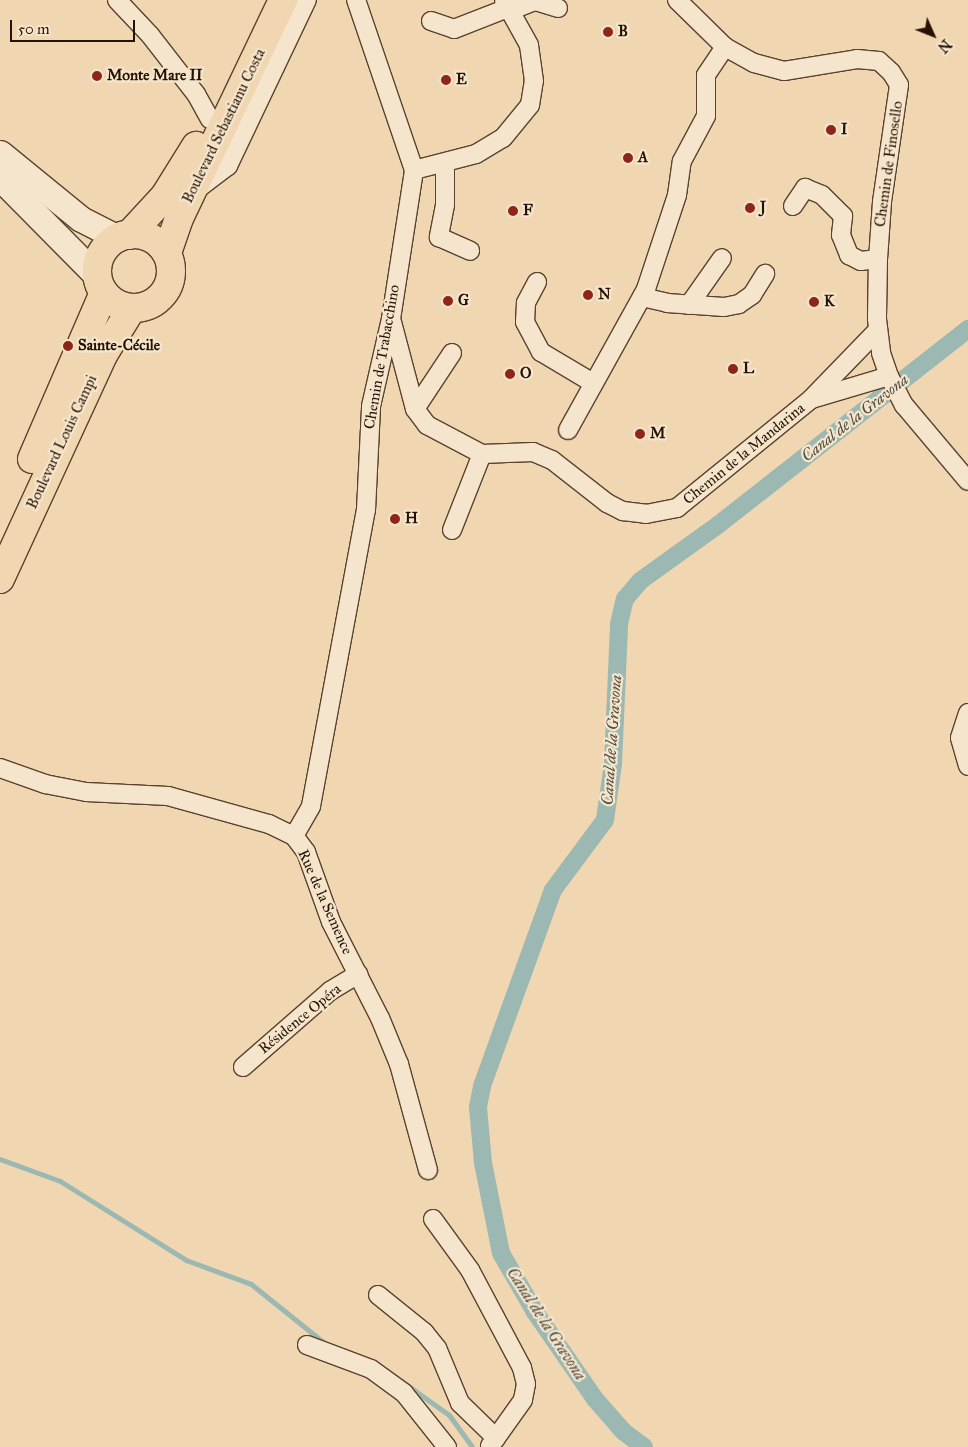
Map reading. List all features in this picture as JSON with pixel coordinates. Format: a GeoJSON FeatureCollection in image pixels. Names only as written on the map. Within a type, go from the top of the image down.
{"type":"FeatureCollection","features":[{"type":"Feature","properties":{"kind":"main road","name":"Boulevard Sebastianu Costa"},"geometry":{"type":"LineString","coordinates":[[123,237],[182,172],[210,119],[266,0]]}},
{"type":"Feature","properties":{"kind":"main road","name":"Boulevard Sebastianu Costa"},"geometry":{"type":"LineString","coordinates":[[167,253],[192,193],[283,0]]}},
{"type":"Feature","properties":{"kind":"main road"},"geometry":{"type":"LineString","coordinates":[[0,153],[82,219],[123,237],[151,238],[167,253],[171,271],[164,294],[155,302],[132,308],[121,306],[101,285],[76,252],[0,178]]}},
{"type":"Feature","properties":{"kind":"main road"},"geometry":{"type":"LineString","coordinates":[[101,285],[101,255],[123,237]]}},
{"type":"Feature","properties":{"kind":"main road","name":"Boulevard Louis Campi"},"geometry":{"type":"LineString","coordinates":[[0,534],[101,285]]}},
{"type":"Feature","properties":{"kind":"main road","name":"Boulevard Louis Campi"},"geometry":{"type":"LineString","coordinates":[[0,580],[103,355],[132,308]]}},
{"type":"Feature","properties":{"kind":"street"},"geometry":{"type":"LineString","coordinates":[[117,0],[150,34],[196,94],[210,119]]}},
{"type":"Feature","properties":{"kind":"street"},"geometry":{"type":"LineString","coordinates":[[192,193],[228,166],[306,0]]}},
{"type":"Feature","properties":{"kind":"street","name":"Chemin de Trabacchino"},"geometry":{"type":"LineString","coordinates":[[294,836],[311,806],[366,510],[371,406],[391,319],[414,170],[356,0]]}},
{"type":"Feature","properties":{"kind":"street","name":"Chemin de Finosello"},"geometry":{"type":"LineString","coordinates":[[677,0],[725,47],[754,63],[784,70],[857,59],[879,61],[891,72],[899,85],[898,106],[882,202],[878,259],[878,331],[888,376],[904,405],[968,481]]}},
{"type":"Feature","properties":{"kind":"street"},"geometry":{"type":"LineString","coordinates":[[430,21],[454,29],[507,6],[535,1],[558,8]]}},
{"type":"Feature","properties":{"kind":"street"},"geometry":{"type":"LineString","coordinates":[[414,170],[445,164],[476,154],[503,138],[530,105],[534,81],[529,45],[507,6]]}},
{"type":"Feature","properties":{"kind":"street"},"geometry":{"type":"LineString","coordinates":[[568,430],[642,296],[677,195],[682,161],[706,116],[706,75],[725,47]]}},
{"type":"Feature","properties":{"kind":"street"},"geometry":{"type":"LineString","coordinates":[[445,164],[446,205],[439,237],[470,251]]}},
{"type":"Feature","properties":{"kind":"street"},"geometry":{"type":"LineString","coordinates":[[793,206],[805,188],[822,195],[843,216],[841,235],[849,255],[861,261],[878,259]]}},
{"type":"Feature","properties":{"kind":"street"},"geometry":{"type":"LineString","coordinates":[[689,305],[722,258]]}},
{"type":"Feature","properties":{"kind":"street"},"geometry":{"type":"LineString","coordinates":[[642,296],[689,305],[724,307],[739,304],[752,296],[765,274]]}},
{"type":"Feature","properties":{"kind":"street"},"geometry":{"type":"LineString","coordinates":[[537,282],[526,303],[525,322],[541,352],[593,383]]}},
{"type":"Feature","properties":{"kind":"street"},"geometry":{"type":"LineString","coordinates":[[391,319],[415,409],[427,424],[482,454],[452,530]]}},
{"type":"Feature","properties":{"kind":"street","name":"Chemin de la Mandarina"},"geometry":{"type":"LineString","coordinates":[[482,454],[533,452],[552,460],[606,503],[623,511],[646,514],[677,508],[811,399],[878,331]]}},
{"type":"Feature","properties":{"kind":"street"},"geometry":{"type":"LineString","coordinates":[[415,409],[452,353]]}},
{"type":"Feature","properties":{"kind":"street","name":"Chemin de la Mandarina"},"geometry":{"type":"LineString","coordinates":[[811,399],[888,376]]}},
{"type":"Feature","properties":{"kind":"street"},"geometry":{"type":"LineString","coordinates":[[968,713],[960,738],[968,766]]}},
{"type":"Feature","properties":{"kind":"street","name":"Rue de la Semence"},"geometry":{"type":"LineString","coordinates":[[0,768],[44,784],[86,792],[168,796],[269,824],[294,836],[306,852],[330,922],[358,974],[399,1064],[428,1170]]}},
{"type":"Feature","properties":{"kind":"street","name":"Résidence Opéra"},"geometry":{"type":"LineString","coordinates":[[243,1066],[330,991],[358,974]]}},
{"type":"Feature","properties":{"kind":"street"},"geometry":{"type":"LineString","coordinates":[[378,1295],[424,1332],[437,1348],[460,1403],[493,1443],[523,1400],[526,1384],[522,1368],[470,1270],[433,1219]]}},
{"type":"Feature","properties":{"kind":"street"},"geometry":{"type":"LineString","coordinates":[[308,1345],[371,1369],[397,1388],[447,1447]]}},
{"type":"Feature","properties":{"kind":"waterway","name":"Canal de la Gravona"},"geometry":{"type":"LineString","coordinates":[[644,1447],[623,1431],[595,1399],[535,1312],[501,1253],[483,1163],[478,1107],[482,1086],[553,890],[605,820],[613,764],[619,624],[625,599],[640,581],[718,525],[968,329]]}},
{"type":"Feature","properties":{"kind":"waterway"},"geometry":{"type":"LineString","coordinates":[[0,1159],[60,1181],[186,1260],[251,1284],[327,1345]]}},
{"type":"Feature","properties":{"kind":"waterway"},"geometry":{"type":"LineString","coordinates":[[386,1370],[449,1415],[472,1447]]}},
{"type":"Feature","properties":{"kind":"place","name":"B"},"geometry":{"type":"Point","coordinates":[608,32]}},
{"type":"Feature","properties":{"kind":"place","name":"Monte Mare II"},"geometry":{"type":"Point","coordinates":[97,76]}},
{"type":"Feature","properties":{"kind":"place","name":"E"},"geometry":{"type":"Point","coordinates":[446,80]}},
{"type":"Feature","properties":{"kind":"place","name":"I"},"geometry":{"type":"Point","coordinates":[831,130]}},
{"type":"Feature","properties":{"kind":"place","name":"A"},"geometry":{"type":"Point","coordinates":[628,158]}},
{"type":"Feature","properties":{"kind":"place","name":"J"},"geometry":{"type":"Point","coordinates":[750,208]}},
{"type":"Feature","properties":{"kind":"place","name":"F"},"geometry":{"type":"Point","coordinates":[513,211]}},
{"type":"Feature","properties":{"kind":"place","name":"N"},"geometry":{"type":"Point","coordinates":[588,295]}},
{"type":"Feature","properties":{"kind":"place","name":"G"},"geometry":{"type":"Point","coordinates":[448,301]}},
{"type":"Feature","properties":{"kind":"place","name":"K"},"geometry":{"type":"Point","coordinates":[814,302]}},
{"type":"Feature","properties":{"kind":"place","name":"Sainte-Cécile"},"geometry":{"type":"Point","coordinates":[68,346]}},
{"type":"Feature","properties":{"kind":"place","name":"L"},"geometry":{"type":"Point","coordinates":[733,369]}},
{"type":"Feature","properties":{"kind":"place","name":"O"},"geometry":{"type":"Point","coordinates":[510,374]}},
{"type":"Feature","properties":{"kind":"place","name":"M"},"geometry":{"type":"Point","coordinates":[640,434]}},
{"type":"Feature","properties":{"kind":"place","name":"H"},"geometry":{"type":"Point","coordinates":[395,519]}}]}
